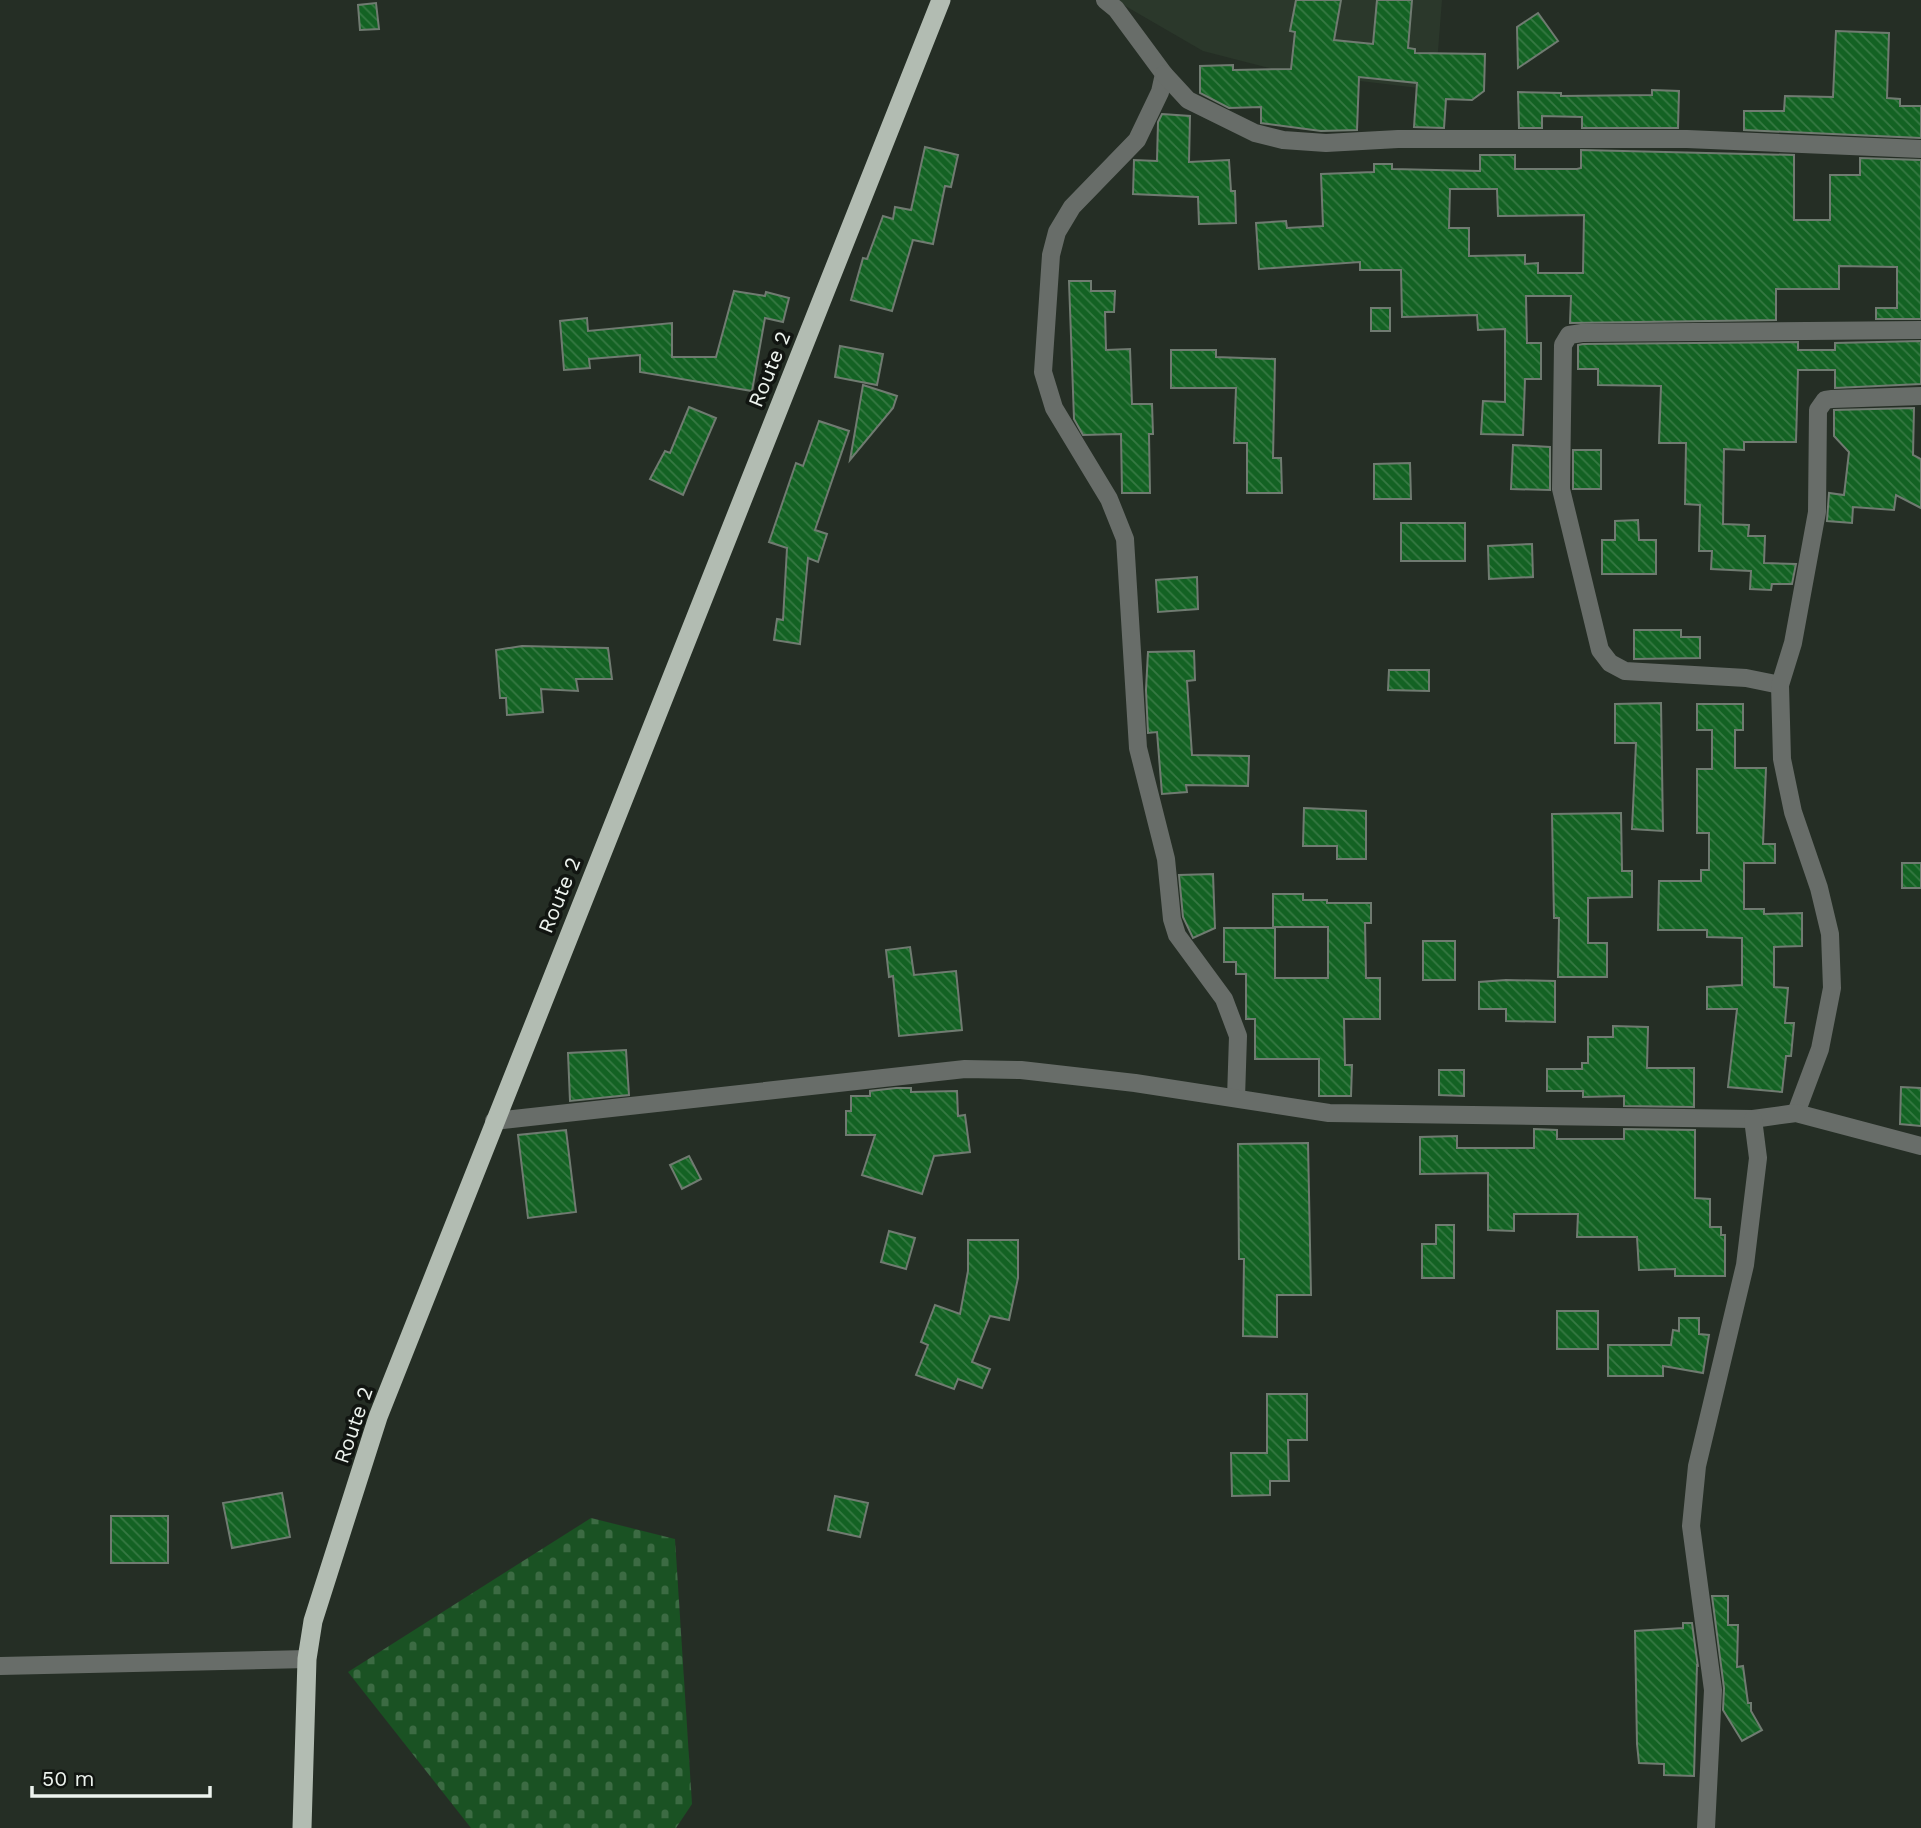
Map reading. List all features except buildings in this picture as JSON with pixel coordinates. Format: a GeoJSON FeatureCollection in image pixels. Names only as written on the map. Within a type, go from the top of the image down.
{"type":"FeatureCollection","features":[{"type":"Feature","properties":{"kind":"highway","name":"Route 2"},"geometry":{"type":"LineString","coordinates":[[302,1828],[307,1659],[313,1621],[378,1417],[941,0]]}},
{"type":"Feature","properties":{"kind":"street"},"geometry":{"type":"LineString","coordinates":[[1105,0],[1116,9],[1164,74],[1188,100],[1255,132],[1283,140],[1325,143],[1398,139],[1687,139],[1921,149]]}},
{"type":"Feature","properties":{"kind":"street"},"geometry":{"type":"LineString","coordinates":[[1164,74],[1160,92],[1137,140],[1072,207],[1056,232],[1051,255],[1043,372],[1054,408],[1109,499],[1125,539],[1138,748],[1166,859],[1172,919],[1177,935],[1224,999],[1238,1036],[1236,1098]]}},
{"type":"Feature","properties":{"kind":"street"},"geometry":{"type":"LineString","coordinates":[[1780,685],[1746,678],[1625,671],[1615,668],[1604,656],[1594,625],[1562,489],[1563,345],[1569,335],[1582,333],[1921,330]]}},
{"type":"Feature","properties":{"kind":"street"},"geometry":{"type":"LineString","coordinates":[[1796,1113],[1820,1049],[1832,988],[1831,947],[1819,888],[1793,812],[1782,759],[1780,685],[1814,543],[1817,512],[1816,419],[1820,404],[1832,399],[1921,397]]}},
{"type":"Feature","properties":{"kind":"street"},"geometry":{"type":"LineString","coordinates":[[494,1121],[965,1069],[1021,1070],[1135,1083],[1329,1113],[1753,1118],[1796,1113],[1921,1146]]}},
{"type":"Feature","properties":{"kind":"street"},"geometry":{"type":"LineString","coordinates":[[1706,1828],[1713,1690],[1691,1526],[1697,1466],[1745,1265],[1758,1158],[1753,1118]]}},
{"type":"Feature","properties":{"kind":"street"},"geometry":{"type":"LineString","coordinates":[[0,1666],[307,1659]]}},
{"type":"Feature","properties":{"kind":"shaded area"},"geometry":{"type":"Polygon","coordinates":[[[1115,0],[1442,0],[1435,90],[1285,72],[1203,51],[1115,0]]]}},
{"type":"Feature","properties":{"kind":"green space"},"geometry":{"type":"Polygon","coordinates":[[[591,1518],[675,1539],[692,1804],[676,1828],[471,1828],[348,1672],[591,1518]]]}}]}
